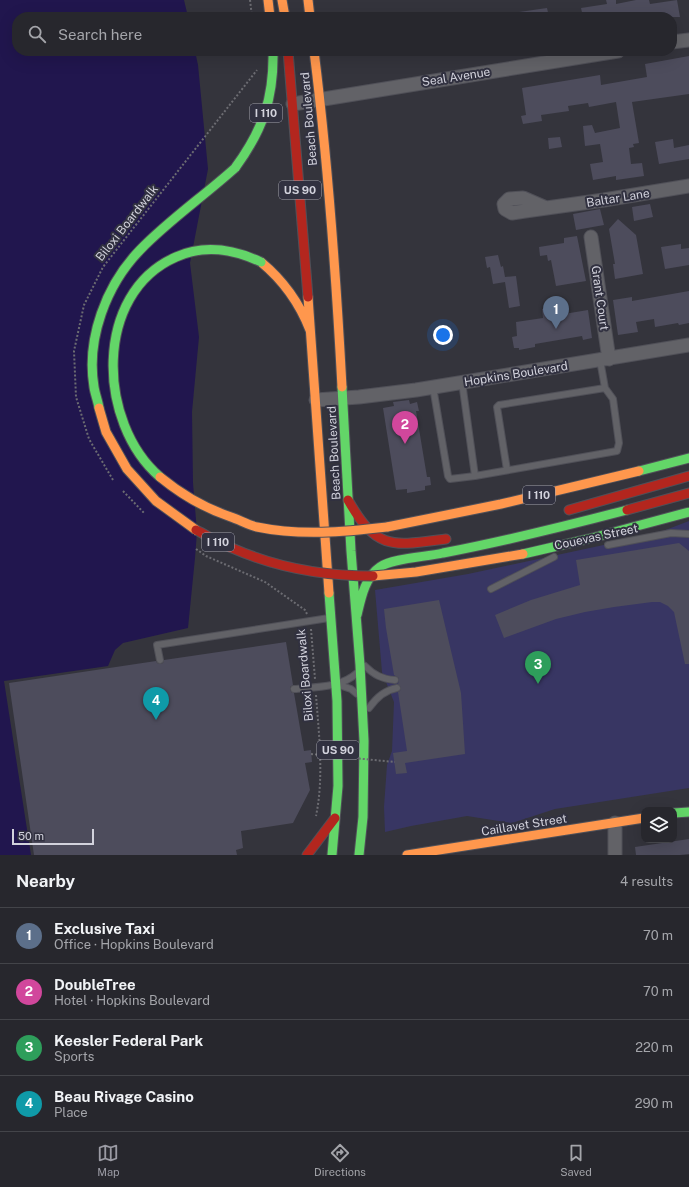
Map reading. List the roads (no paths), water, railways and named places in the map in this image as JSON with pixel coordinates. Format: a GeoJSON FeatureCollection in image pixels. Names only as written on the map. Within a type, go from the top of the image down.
{"type":"FeatureCollection","features":[{"type":"Feature","properties":{"kind":"main road"},"geometry":{"type":"LineString","coordinates":[[268,0],[269,12]]}},
{"type":"Feature","properties":{"kind":"main road"},"geometry":{"type":"LineString","coordinates":[[282,0],[283,12]]}},
{"type":"Feature","properties":{"kind":"main road"},"geometry":{"type":"LineString","coordinates":[[308,0],[309,12]]}},
{"type":"Feature","properties":{"kind":"main road","name":"I 110"},"geometry":{"type":"LineString","coordinates":[[273,56],[273,77],[267,111],[256,139],[235,168],[214,188],[155,236],[128,264],[109,294],[96,332],[93,349],[93,381],[95,398],[104,428],[125,468],[152,497],[193,528],[228,547],[271,563],[320,574],[363,577],[386,576],[424,571],[534,552],[609,534],[689,512]]}},
{"type":"Feature","properties":{"kind":"main road","name":"Beach Boulevard"},"geometry":{"type":"LineString","coordinates":[[288,56],[316,400],[336,684],[338,760],[336,817],[332,855]]}},
{"type":"Feature","properties":{"kind":"main road","name":"Beach Boulevard"},"geometry":{"type":"LineString","coordinates":[[315,56],[320,100],[343,399],[348,500],[364,718],[365,801],[359,855]]}},
{"type":"Feature","properties":{"kind":"main road","name":"I 110"},"geometry":{"type":"LineString","coordinates":[[310,330],[299,305],[288,287],[276,274],[261,262],[241,253],[218,248],[207,248],[170,259],[150,271],[134,290],[122,313],[114,342],[113,358],[114,389],[117,405],[128,435],[144,460],[165,482],[185,496],[209,509],[257,527],[313,533],[347,532],[483,508],[588,484],[689,458]]}},
{"type":"Feature","properties":{"kind":"main road"},"geometry":{"type":"LineString","coordinates":[[560,513],[689,476]]}},
{"type":"Feature","properties":{"kind":"main road"},"geometry":{"type":"LineString","coordinates":[[357,615],[362,594],[369,578],[381,567],[391,562],[435,555],[529,535],[604,517],[689,493]]}},
{"type":"Feature","properties":{"kind":"main road"},"geometry":{"type":"LineString","coordinates":[[348,500],[355,514],[365,528],[377,538],[392,544],[411,544],[456,537]]}},
{"type":"Feature","properties":{"kind":"main road"},"geometry":{"type":"LineString","coordinates":[[677,813],[689,812]]}},
{"type":"Feature","properties":{"kind":"main road"},"geometry":{"type":"LineString","coordinates":[[307,855],[336,817]]}},
{"type":"Feature","properties":{"kind":"main road","name":"Caillavet Street"},"geometry":{"type":"LineString","coordinates":[[407,855],[641,819]]}},
{"type":"Feature","properties":{"kind":"street"},"geometry":{"type":"LineString","coordinates":[[677,41],[689,40]]}},
{"type":"Feature","properties":{"kind":"street","name":"Seal Avenue"},"geometry":{"type":"LineString","coordinates":[[293,104],[588,56]]}},
{"type":"Feature","properties":{"kind":"street","name":"Baltar Lane"},"geometry":{"type":"LineString","coordinates":[[546,208],[689,186]]}},
{"type":"Feature","properties":{"kind":"street","name":"Grant Court"},"geometry":{"type":"LineString","coordinates":[[591,237],[605,360]]}},
{"type":"Feature","properties":{"kind":"street","name":"Hopkins Boulevard"},"geometry":{"type":"LineString","coordinates":[[316,400],[343,399],[433,387],[605,360],[689,345]]}},
{"type":"Feature","properties":{"kind":"street"},"geometry":{"type":"LineString","coordinates":[[615,823],[615,855]]}},
{"type":"Feature","properties":{"kind":"lane"},"geometry":{"type":"LineString","coordinates":[[433,387],[448,476],[450,479],[475,476],[617,451],[619,443],[613,399],[605,388],[605,360]]}},
{"type":"Feature","properties":{"kind":"lane"},"geometry":{"type":"LineString","coordinates":[[462,382],[475,476]]}},
{"type":"Feature","properties":{"kind":"lane"},"geometry":{"type":"LineString","coordinates":[[507,470],[497,407],[499,405],[605,388]]}},
{"type":"Feature","properties":{"kind":"lane","name":"Couevas Street"},"geometry":{"type":"LineString","coordinates":[[599,547],[671,533],[689,534]]}},
{"type":"Feature","properties":{"kind":"lane","name":"Couevas Street"},"geometry":{"type":"LineString","coordinates":[[491,589],[554,557],[562,555]]}},
{"type":"Feature","properties":{"kind":"lane"},"geometry":{"type":"LineString","coordinates":[[160,660],[157,645],[331,618]]}},
{"type":"Feature","properties":{"kind":"lane"},"geometry":{"type":"LineString","coordinates":[[294,689],[336,684],[355,675],[360,664],[385,679],[395,680]]}},
{"type":"Feature","properties":{"kind":"lane"},"geometry":{"type":"LineString","coordinates":[[336,684],[351,689],[363,702]]}},
{"type":"Feature","properties":{"kind":"lane"},"geometry":{"type":"LineString","coordinates":[[364,718],[375,700],[386,691],[397,688]]}},
{"type":"Feature","properties":{"kind":"place","name":"Exclusive Taxi"},"geometry":{"type":"Point","coordinates":[556,329]}},
{"type":"Feature","properties":{"kind":"place","name":"DoubleTree"},"geometry":{"type":"Point","coordinates":[405,444]}},
{"type":"Feature","properties":{"kind":"place","name":"Keesler Federal Park"},"geometry":{"type":"Point","coordinates":[538,684]}},
{"type":"Feature","properties":{"kind":"place","name":"Beau Rivage Casino"},"geometry":{"type":"Point","coordinates":[156,720]}}]}
